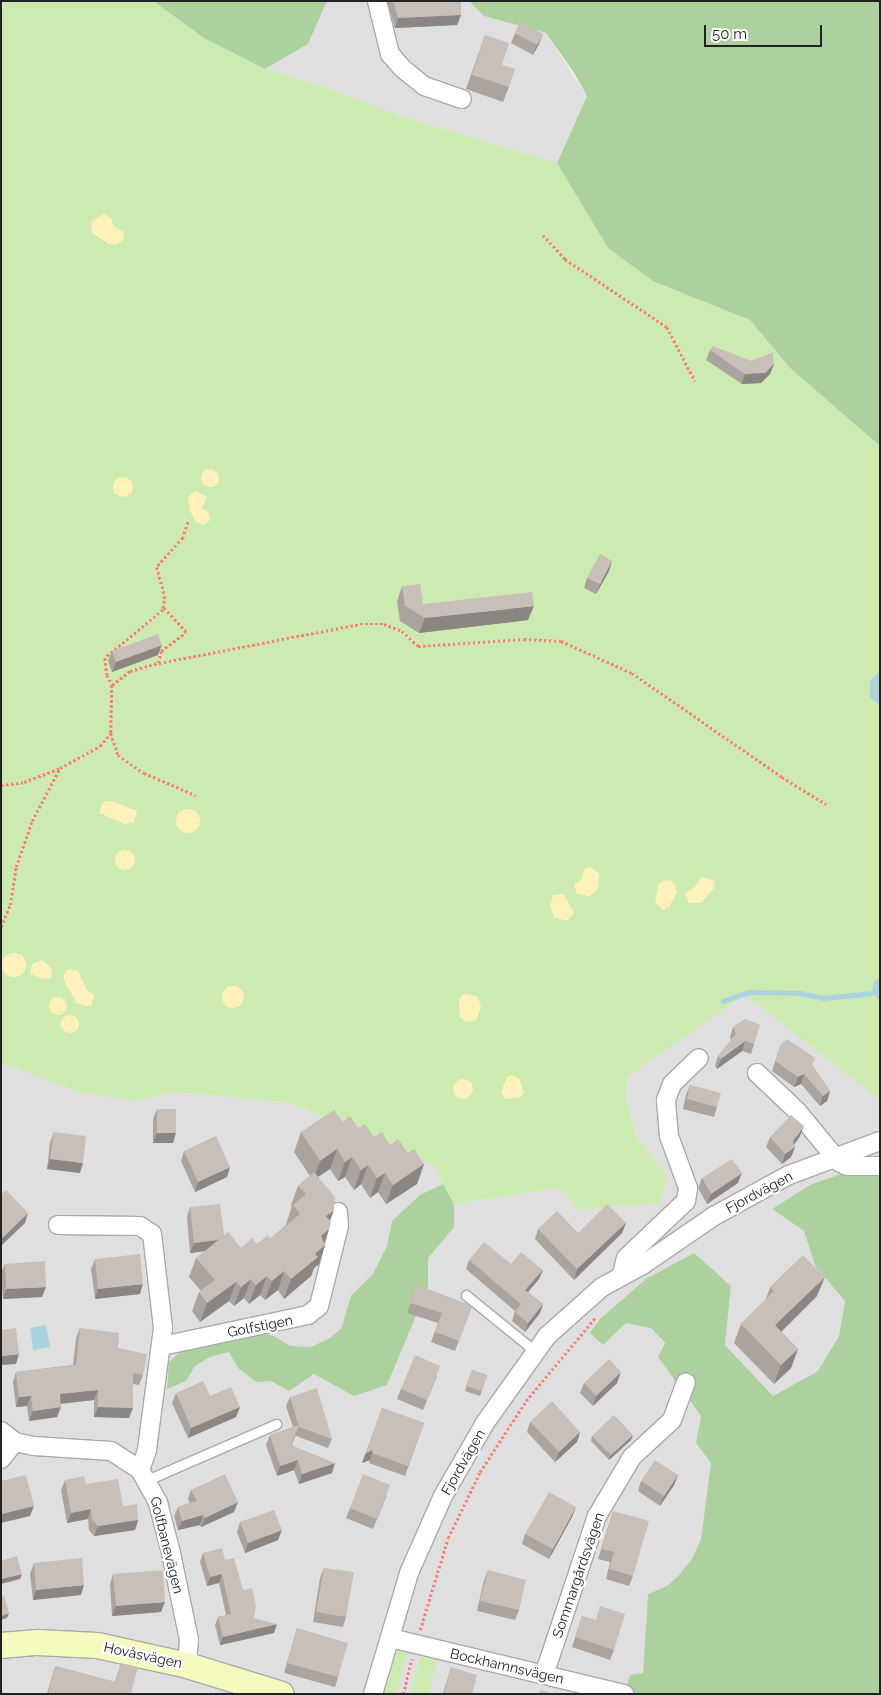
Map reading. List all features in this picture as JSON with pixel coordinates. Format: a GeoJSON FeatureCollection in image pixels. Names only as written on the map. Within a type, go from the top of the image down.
{"type":"FeatureCollection","features":[{"type":"Feature","properties":{"kind":"street"},"geometry":{"type":"LineString","coordinates":[[378,1],[390,54],[402,68],[424,86],[462,99]]}},
{"type":"Feature","properties":{"kind":"street","name":"Fjordvägen"},"geometry":{"type":"LineString","coordinates":[[622,1274],[626,1258],[681,1208],[688,1188],[669,1136],[666,1100],[672,1084],[699,1058]]}},
{"type":"Feature","properties":{"kind":"street"},"geometry":{"type":"LineString","coordinates":[[757,1073],[797,1111],[835,1158],[847,1166],[880,1166]]}},
{"type":"Feature","properties":{"kind":"street","name":"Fjordvägen"},"geometry":{"type":"LineString","coordinates":[[373,1694],[409,1573],[443,1496],[461,1461],[535,1351],[579,1304],[622,1274],[641,1266],[714,1216],[789,1175],[880,1141]]}},
{"type":"Feature","properties":{"kind":"street","name":"Golfstigen"},"geometry":{"type":"LineString","coordinates":[[162,1346],[308,1315],[319,1306],[339,1226],[338,1212]]}},
{"type":"Feature","properties":{"kind":"street"},"geometry":{"type":"LineString","coordinates":[[1,1459],[8,1436],[110,1451],[144,1475],[151,1407],[162,1346],[161,1298],[154,1240],[148,1228],[58,1225]]}},
{"type":"Feature","properties":{"kind":"street","name":"Sommargårdsvägen"},"geometry":{"type":"LineString","coordinates":[[544,1676],[597,1516],[632,1458],[672,1420],[686,1382]]}},
{"type":"Feature","properties":{"kind":"street","name":"Golfbanevägen"},"geometry":{"type":"LineString","coordinates":[[144,1475],[158,1503],[190,1640],[187,1664]]}},
{"type":"Feature","properties":{"kind":"street","name":"Bockhamnsvägen"},"geometry":{"type":"LineString","coordinates":[[391,1638],[624,1694]]}},
{"type":"Feature","properties":{"kind":"street","name":"Hovåsvägen"},"geometry":{"type":"LineString","coordinates":[[1,1645],[78,1643],[187,1664],[281,1694]]}},
{"type":"Feature","properties":{"kind":"lane"},"geometry":{"type":"LineString","coordinates":[[466,1295],[535,1351]]}},
{"type":"Feature","properties":{"kind":"lane"},"geometry":{"type":"LineString","coordinates":[[144,1475],[276,1424]]}},
{"type":"Feature","properties":{"kind":"path"},"geometry":{"type":"LineString","coordinates":[[543,235],[565,260],[667,326],[674,334],[687,370],[695,381]]}},
{"type":"Feature","properties":{"kind":"path"},"geometry":{"type":"LineString","coordinates":[[188,522],[183,538],[158,568],[165,596],[164,608],[147,626],[105,658],[107,675],[112,685],[111,733],[122,760],[195,795]]}},
{"type":"Feature","properties":{"kind":"path"},"geometry":{"type":"LineString","coordinates":[[158,663],[161,651],[186,632],[164,608]]}},
{"type":"Feature","properties":{"kind":"path"},"geometry":{"type":"LineString","coordinates":[[112,685],[130,671],[158,663],[360,624],[384,624],[402,631],[418,646],[524,639],[560,641],[632,673],[758,761],[826,804]]}},
{"type":"Feature","properties":{"kind":"path"},"geometry":{"type":"LineString","coordinates":[[1,785],[24,782],[60,768],[100,746],[111,733]]}},
{"type":"Feature","properties":{"kind":"path"},"geometry":{"type":"LineString","coordinates":[[1,927],[10,905],[16,867],[32,821],[60,768]]}},
{"type":"Feature","properties":{"kind":"path"},"geometry":{"type":"LineString","coordinates":[[403,1694],[448,1538],[477,1478],[526,1401],[598,1314]]}},
{"type":"Feature","properties":{"kind":"shaded area"},"geometry":{"type":"Polygon","coordinates":[[[327,1],[469,1],[484,16],[546,33],[587,96],[557,163],[414,120],[316,84],[265,69],[308,44],[327,1]]]}},
{"type":"Feature","properties":{"kind":"shaded area"},"geometry":{"type":"Polygon","coordinates":[[[745,995],[880,1100],[880,1159],[772,1209],[804,1231],[815,1266],[845,1301],[839,1336],[818,1371],[773,1396],[725,1345],[731,1286],[626,1323],[651,1327],[665,1344],[681,1390],[701,1416],[696,1443],[711,1463],[701,1539],[692,1559],[678,1576],[667,1586],[648,1594],[643,1673],[629,1694],[1,1694],[1,1063],[137,1101],[175,1092],[289,1103],[433,1165],[454,1204],[560,1188],[668,1177],[637,1138],[626,1098],[628,1075],[745,995]]]}},
{"type":"Feature","properties":{"kind":"green space"},"geometry":{"type":"Polygon","coordinates":[[[1,1],[153,1],[204,38],[265,69],[316,84],[414,120],[557,163],[608,248],[750,320],[790,368],[880,446],[880,1100],[745,995],[628,1076],[626,1098],[637,1138],[668,1177],[659,1203],[579,1210],[560,1188],[454,1204],[433,1165],[289,1103],[175,1092],[137,1101],[83,1093],[1,1063],[1,1]]]}},
{"type":"Feature","properties":{"kind":"green space"},"geometry":{"type":"Polygon","coordinates":[[[153,1],[327,1],[308,44],[265,69],[204,38],[153,1]]]}},
{"type":"Feature","properties":{"kind":"green space"},"geometry":{"type":"Polygon","coordinates":[[[469,1],[880,1],[880,446],[790,368],[750,320],[653,281],[608,248],[557,163],[587,96],[573,71],[546,33],[484,16],[469,1]]]}},
{"type":"Feature","properties":{"kind":"green space"},"geometry":{"type":"Polygon","coordinates":[[[844,1173],[880,1174],[880,1694],[629,1694],[627,1686],[630,1675],[643,1673],[648,1594],[667,1586],[678,1576],[692,1559],[701,1539],[711,1463],[696,1443],[701,1416],[658,1357],[665,1343],[651,1328],[626,1323],[603,1345],[590,1333],[600,1319],[646,1279],[694,1253],[731,1286],[725,1345],[773,1396],[818,1371],[839,1336],[845,1301],[815,1266],[804,1231],[772,1209],[810,1185],[844,1173]]]}},
{"type":"Feature","properties":{"kind":"green space"},"geometry":{"type":"Polygon","coordinates":[[[443,1184],[454,1204],[454,1227],[428,1258],[428,1287],[387,1385],[354,1396],[314,1374],[289,1391],[271,1381],[256,1382],[238,1368],[229,1352],[210,1357],[195,1366],[186,1381],[167,1389],[169,1362],[179,1353],[252,1331],[274,1336],[290,1346],[311,1347],[330,1338],[341,1329],[351,1296],[373,1274],[387,1246],[392,1221],[420,1195],[443,1184]]]}},
{"type":"Feature","properties":{"kind":"green space"},"geometry":{"type":"Polygon","coordinates":[[[393,1650],[407,1653],[396,1694],[381,1694],[393,1650]]]}},
{"type":"Feature","properties":{"kind":"green space"},"geometry":{"type":"Polygon","coordinates":[[[421,1657],[437,1660],[429,1694],[410,1694],[421,1657]]]}},
{"type":"Feature","properties":{"kind":"sand"},"geometry":{"type":"Polygon","coordinates":[[[104,214],[111,218],[114,227],[124,232],[123,240],[117,244],[109,244],[91,232],[92,221],[104,214]]]}},
{"type":"Feature","properties":{"kind":"sand"},"geometry":{"type":"Polygon","coordinates":[[[210,469],[216,472],[219,478],[216,484],[210,487],[204,484],[201,478],[204,472],[210,469]]]}},
{"type":"Feature","properties":{"kind":"sand"},"geometry":{"type":"Polygon","coordinates":[[[123,477],[130,480],[133,487],[130,494],[123,497],[116,494],[113,487],[116,480],[123,477]]]}},
{"type":"Feature","properties":{"kind":"sand"},"geometry":{"type":"Polygon","coordinates":[[[195,491],[207,497],[202,508],[209,513],[210,520],[204,525],[196,522],[190,511],[188,497],[195,491]]]}},
{"type":"Feature","properties":{"kind":"sand"},"geometry":{"type":"Polygon","coordinates":[[[111,801],[137,811],[134,822],[125,824],[99,813],[103,802],[111,801]]]}},
{"type":"Feature","properties":{"kind":"sand"},"geometry":{"type":"Polygon","coordinates":[[[188,809],[193,810],[199,816],[199,826],[193,832],[188,833],[183,832],[177,826],[176,821],[177,816],[183,810],[188,809]]]}},
{"type":"Feature","properties":{"kind":"sand"},"geometry":{"type":"Polygon","coordinates":[[[125,850],[132,853],[135,860],[132,867],[125,870],[118,867],[115,860],[118,853],[125,850]]]}},
{"type":"Feature","properties":{"kind":"sand"},"geometry":{"type":"Polygon","coordinates":[[[590,867],[599,874],[598,890],[589,896],[577,894],[574,885],[581,880],[584,869],[590,867]]]}},
{"type":"Feature","properties":{"kind":"sand"},"geometry":{"type":"Polygon","coordinates":[[[701,877],[715,881],[714,888],[701,903],[689,903],[685,893],[695,887],[701,877]]]}},
{"type":"Feature","properties":{"kind":"sand"},"geometry":{"type":"Polygon","coordinates":[[[664,880],[673,881],[677,892],[669,907],[663,910],[655,903],[658,885],[664,880]]]}},
{"type":"Feature","properties":{"kind":"sand"},"geometry":{"type":"Polygon","coordinates":[[[564,894],[574,913],[567,921],[554,917],[550,906],[553,895],[564,894]]]}},
{"type":"Feature","properties":{"kind":"sand"},"geometry":{"type":"Polygon","coordinates":[[[14,953],[22,957],[26,965],[22,973],[14,977],[6,973],[2,965],[6,957],[14,953]]]}},
{"type":"Feature","properties":{"kind":"sand"},"geometry":{"type":"Polygon","coordinates":[[[42,960],[52,969],[51,978],[44,979],[30,974],[32,964],[42,960]]]}},
{"type":"Feature","properties":{"kind":"sand"},"geometry":{"type":"Polygon","coordinates":[[[69,969],[78,971],[86,989],[94,995],[91,1007],[77,1003],[66,985],[63,976],[69,969]]]}},
{"type":"Feature","properties":{"kind":"sand"},"geometry":{"type":"Polygon","coordinates":[[[233,986],[241,989],[244,997],[241,1005],[233,1008],[225,1005],[222,997],[225,989],[233,986]]]}},
{"type":"Feature","properties":{"kind":"sand"},"geometry":{"type":"Polygon","coordinates":[[[467,994],[478,997],[481,1007],[476,1020],[466,1022],[460,1017],[459,1000],[462,995],[467,994]]]}},
{"type":"Feature","properties":{"kind":"sand"},"geometry":{"type":"Polygon","coordinates":[[[58,997],[64,1000],[67,1006],[64,1012],[58,1015],[52,1012],[49,1006],[52,1000],[58,997]]]}},
{"type":"Feature","properties":{"kind":"sand"},"geometry":{"type":"Polygon","coordinates":[[[70,1015],[76,1018],[79,1024],[76,1030],[70,1033],[64,1030],[61,1024],[64,1018],[70,1015]]]}},
{"type":"Feature","properties":{"kind":"sand"},"geometry":{"type":"Polygon","coordinates":[[[512,1075],[519,1078],[524,1094],[518,1098],[505,1099],[501,1092],[507,1077],[512,1075]]]}},
{"type":"Feature","properties":{"kind":"sand"},"geometry":{"type":"Polygon","coordinates":[[[459,1079],[467,1079],[473,1085],[473,1093],[467,1099],[459,1099],[453,1093],[453,1085],[459,1079]]]}},
{"type":"Feature","properties":{"kind":"water"},"geometry":{"type":"Polygon","coordinates":[[[880,671],[880,705],[870,698],[870,681],[880,671]]]}},
{"type":"Feature","properties":{"kind":"water"},"geometry":{"type":"Polygon","coordinates":[[[880,978],[880,1001],[872,993],[874,982],[880,978]]]}},
{"type":"Feature","properties":{"kind":"water"},"geometry":{"type":"Polygon","coordinates":[[[46,1325],[50,1347],[33,1350],[30,1328],[46,1325]]]}},
{"type":"Feature","properties":{"kind":"building"},"geometry":{"type":"Polygon","coordinates":[[[393,1],[461,1],[461,15],[398,18],[393,1]]]}},
{"type":"Feature","properties":{"kind":"building"},"geometry":{"type":"Polygon","coordinates":[[[520,22],[543,34],[537,45],[515,33],[520,22]]]}},
{"type":"Feature","properties":{"kind":"building"},"geometry":{"type":"Polygon","coordinates":[[[485,35],[509,43],[502,65],[515,69],[509,87],[472,75],[485,35]]]}},
{"type":"Feature","properties":{"kind":"building"},"geometry":{"type":"Polygon","coordinates":[[[713,346],[751,361],[773,352],[774,364],[765,373],[745,374],[710,350],[713,346]]]}},
{"type":"Feature","properties":{"kind":"building"},"geometry":{"type":"Polygon","coordinates":[[[600,554],[612,561],[600,584],[587,578],[600,554]]]}},
{"type":"Feature","properties":{"kind":"building"},"geometry":{"type":"Polygon","coordinates":[[[420,584],[423,604],[532,592],[534,606],[425,618],[405,606],[402,586],[420,584]]]}},
{"type":"Feature","properties":{"kind":"building"},"geometry":{"type":"Polygon","coordinates":[[[158,634],[162,645],[116,662],[112,651],[158,634]]]}},
{"type":"Feature","properties":{"kind":"building"},"geometry":{"type":"Polygon","coordinates":[[[745,1019],[760,1025],[754,1044],[745,1041],[721,1059],[718,1056],[736,1034],[733,1027],[745,1019]]]}},
{"type":"Feature","properties":{"kind":"building"},"geometry":{"type":"Polygon","coordinates":[[[787,1039],[815,1058],[812,1065],[830,1091],[823,1096],[804,1074],[798,1077],[775,1061],[781,1044],[787,1039]]]}},
{"type":"Feature","properties":{"kind":"building"},"geometry":{"type":"Polygon","coordinates":[[[690,1085],[721,1093],[717,1107],[687,1099],[690,1085]]]}},
{"type":"Feature","properties":{"kind":"building"},"geometry":{"type":"Polygon","coordinates":[[[157,1109],[176,1109],[176,1133],[157,1133],[157,1109]]]}},
{"type":"Feature","properties":{"kind":"building"},"geometry":{"type":"Polygon","coordinates":[[[334,1110],[343,1122],[350,1116],[358,1128],[365,1124],[374,1137],[382,1132],[390,1145],[398,1139],[408,1153],[414,1149],[424,1164],[393,1185],[385,1173],[377,1178],[368,1165],[361,1170],[352,1157],[345,1162],[337,1149],[320,1161],[301,1132],[334,1110]]]}},
{"type":"Feature","properties":{"kind":"building"},"geometry":{"type":"Polygon","coordinates":[[[791,1115],[804,1126],[793,1141],[795,1147],[785,1154],[770,1137],[791,1115]]]}},
{"type":"Feature","properties":{"kind":"building"},"geometry":{"type":"Polygon","coordinates":[[[54,1132],[86,1136],[83,1163],[50,1159],[54,1132]]]}},
{"type":"Feature","properties":{"kind":"building"},"geometry":{"type":"Polygon","coordinates":[[[216,1136],[230,1167],[198,1182],[184,1151],[216,1136]]]}},
{"type":"Feature","properties":{"kind":"building"},"geometry":{"type":"Polygon","coordinates":[[[732,1159],[742,1173],[711,1194],[702,1178],[732,1159]]]}},
{"type":"Feature","properties":{"kind":"building"},"geometry":{"type":"Polygon","coordinates":[[[314,1172],[335,1197],[334,1210],[326,1216],[331,1222],[329,1229],[321,1236],[325,1245],[315,1254],[318,1257],[291,1279],[284,1271],[272,1281],[267,1276],[256,1285],[251,1279],[241,1287],[236,1282],[207,1303],[199,1292],[215,1280],[196,1258],[228,1232],[241,1248],[252,1238],[257,1244],[268,1235],[270,1239],[300,1214],[293,1205],[306,1194],[298,1186],[314,1172]]]}},
{"type":"Feature","properties":{"kind":"building"},"geometry":{"type":"Polygon","coordinates":[[[6,1190],[28,1213],[1,1239],[1,1195],[6,1190]]]}},
{"type":"Feature","properties":{"kind":"building"},"geometry":{"type":"Polygon","coordinates":[[[220,1204],[224,1235],[218,1240],[194,1243],[190,1207],[220,1204]]]}},
{"type":"Feature","properties":{"kind":"building"},"geometry":{"type":"Polygon","coordinates":[[[607,1204],[626,1223],[577,1269],[538,1229],[557,1211],[578,1233],[607,1204]]]}},
{"type":"Feature","properties":{"kind":"building"},"geometry":{"type":"Polygon","coordinates":[[[484,1242],[511,1264],[521,1252],[543,1270],[525,1290],[543,1304],[528,1323],[515,1312],[521,1304],[469,1260],[484,1242]]]}},
{"type":"Feature","properties":{"kind":"building"},"geometry":{"type":"Polygon","coordinates":[[[140,1254],[143,1284],[98,1289],[95,1259],[140,1254]]]}},
{"type":"Feature","properties":{"kind":"building"},"geometry":{"type":"Polygon","coordinates":[[[803,1255],[825,1277],[775,1325],[798,1349],[781,1365],[741,1324],[774,1291],[770,1287],[803,1255]]]}},
{"type":"Feature","properties":{"kind":"building"},"geometry":{"type":"Polygon","coordinates":[[[45,1261],[46,1287],[6,1289],[5,1264],[45,1261]]]}},
{"type":"Feature","properties":{"kind":"building"},"geometry":{"type":"Polygon","coordinates":[[[416,1285],[472,1306],[459,1341],[435,1332],[442,1313],[410,1303],[416,1285]]]}},
{"type":"Feature","properties":{"kind":"building"},"geometry":{"type":"Polygon","coordinates":[[[16,1328],[19,1354],[1,1356],[1,1330],[16,1328]]]}},
{"type":"Feature","properties":{"kind":"building"},"geometry":{"type":"Polygon","coordinates":[[[80,1328],[119,1333],[118,1348],[147,1354],[143,1375],[133,1373],[133,1408],[98,1407],[98,1390],[60,1394],[61,1407],[33,1411],[31,1396],[19,1397],[16,1372],[76,1365],[80,1328]]]}},
{"type":"Feature","properties":{"kind":"building"},"geometry":{"type":"Polygon","coordinates":[[[415,1355],[440,1366],[427,1400],[401,1389],[415,1355]]]}},
{"type":"Feature","properties":{"kind":"building"},"geometry":{"type":"Polygon","coordinates":[[[609,1359],[621,1372],[596,1396],[584,1383],[609,1359]]]}},
{"type":"Feature","properties":{"kind":"building"},"geometry":{"type":"Polygon","coordinates":[[[472,1370],[487,1375],[482,1391],[466,1386],[472,1370]]]}},
{"type":"Feature","properties":{"kind":"building"},"geometry":{"type":"Polygon","coordinates":[[[203,1381],[210,1396],[231,1387],[240,1407],[191,1428],[176,1393],[203,1381]]]}},
{"type":"Feature","properties":{"kind":"building"},"geometry":{"type":"Polygon","coordinates":[[[317,1388],[332,1439],[299,1427],[290,1397],[317,1388]]]}},
{"type":"Feature","properties":{"kind":"building"},"geometry":{"type":"Polygon","coordinates":[[[552,1401],[580,1432],[559,1452],[530,1422],[552,1401]]]}},
{"type":"Feature","properties":{"kind":"building"},"geometry":{"type":"Polygon","coordinates":[[[382,1408],[424,1423],[408,1466],[372,1453],[373,1450],[366,1453],[382,1408]]]}},
{"type":"Feature","properties":{"kind":"building"},"geometry":{"type":"Polygon","coordinates":[[[614,1415],[633,1435],[611,1455],[592,1436],[614,1415]]]}},
{"type":"Feature","properties":{"kind":"building"},"geometry":{"type":"Polygon","coordinates":[[[299,1425],[291,1445],[335,1463],[302,1474],[298,1460],[280,1466],[270,1435],[299,1425]]]}},
{"type":"Feature","properties":{"kind":"building"},"geometry":{"type":"Polygon","coordinates":[[[655,1460],[678,1475],[664,1496],[641,1481],[655,1460]]]}},
{"type":"Feature","properties":{"kind":"building"},"geometry":{"type":"Polygon","coordinates":[[[225,1474],[238,1502],[205,1518],[203,1515],[182,1521],[178,1507],[197,1501],[191,1490],[225,1474]]]}},
{"type":"Feature","properties":{"kind":"building"},"geometry":{"type":"Polygon","coordinates":[[[363,1474],[390,1485],[377,1519],[350,1508],[363,1474]]]}},
{"type":"Feature","properties":{"kind":"building"},"geometry":{"type":"Polygon","coordinates":[[[26,1475],[34,1506],[1,1514],[1,1481],[26,1475]]]}},
{"type":"Feature","properties":{"kind":"building"},"geometry":{"type":"Polygon","coordinates":[[[84,1476],[86,1484],[118,1479],[123,1506],[137,1504],[138,1520],[98,1526],[92,1520],[91,1509],[71,1513],[65,1480],[84,1476]]]}},
{"type":"Feature","properties":{"kind":"building"},"geometry":{"type":"Polygon","coordinates":[[[549,1492],[576,1507],[553,1549],[525,1534],[549,1492]]]}},
{"type":"Feature","properties":{"kind":"building"},"geometry":{"type":"Polygon","coordinates":[[[274,1510],[282,1530],[248,1543],[240,1522],[274,1510]]]}},
{"type":"Feature","properties":{"kind":"building"},"geometry":{"type":"Polygon","coordinates":[[[613,1511],[649,1521],[633,1576],[609,1569],[614,1552],[602,1549],[613,1511]]]}},
{"type":"Feature","properties":{"kind":"building"},"geometry":{"type":"Polygon","coordinates":[[[222,1548],[225,1560],[234,1558],[243,1590],[252,1588],[256,1606],[254,1618],[277,1624],[223,1637],[218,1617],[231,1614],[222,1574],[210,1577],[203,1553],[222,1548]]]}},
{"type":"Feature","properties":{"kind":"building"},"geometry":{"type":"Polygon","coordinates":[[[17,1556],[22,1574],[1,1579],[1,1561],[17,1556]]]}},
{"type":"Feature","properties":{"kind":"building"},"geometry":{"type":"Polygon","coordinates":[[[82,1558],[84,1585],[36,1590],[34,1563],[82,1558]]]}},
{"type":"Feature","properties":{"kind":"building"},"geometry":{"type":"Polygon","coordinates":[[[324,1568],[354,1572],[346,1617],[316,1612],[324,1568]]]}},
{"type":"Feature","properties":{"kind":"building"},"geometry":{"type":"Polygon","coordinates":[[[163,1570],[165,1602],[116,1606],[113,1574],[163,1570]]]}},
{"type":"Feature","properties":{"kind":"building"},"geometry":{"type":"Polygon","coordinates":[[[488,1570],[526,1580],[519,1610],[480,1601],[488,1570]]]}},
{"type":"Feature","properties":{"kind":"building"},"geometry":{"type":"Polygon","coordinates":[[[4,1596],[9,1613],[1,1616],[1,1597],[4,1596]]]}},
{"type":"Feature","properties":{"kind":"building"},"geometry":{"type":"Polygon","coordinates":[[[600,1606],[625,1614],[614,1650],[575,1637],[582,1616],[596,1620],[600,1606]]]}},
{"type":"Feature","properties":{"kind":"building"},"geometry":{"type":"Polygon","coordinates":[[[297,1628],[348,1643],[338,1677],[287,1663],[297,1628]]]}},
{"type":"Feature","properties":{"kind":"building"},"geometry":{"type":"Polygon","coordinates":[[[121,1663],[138,1667],[131,1694],[48,1694],[55,1666],[116,1682],[121,1663]]]}},
{"type":"Feature","properties":{"kind":"building"},"geometry":{"type":"Polygon","coordinates":[[[451,1667],[477,1675],[472,1694],[444,1694],[451,1667]]]}},
{"type":"Feature","properties":{"kind":"building"},"geometry":{"type":"Polygon","coordinates":[[[540,1690],[555,1694],[539,1694],[540,1690]]]}},
{"type":"Feature","properties":{"kind":"waterway"},"geometry":{"type":"LineString","coordinates":[[723,1001],[749,992],[800,993],[824,998],[872,993]]}}]}
